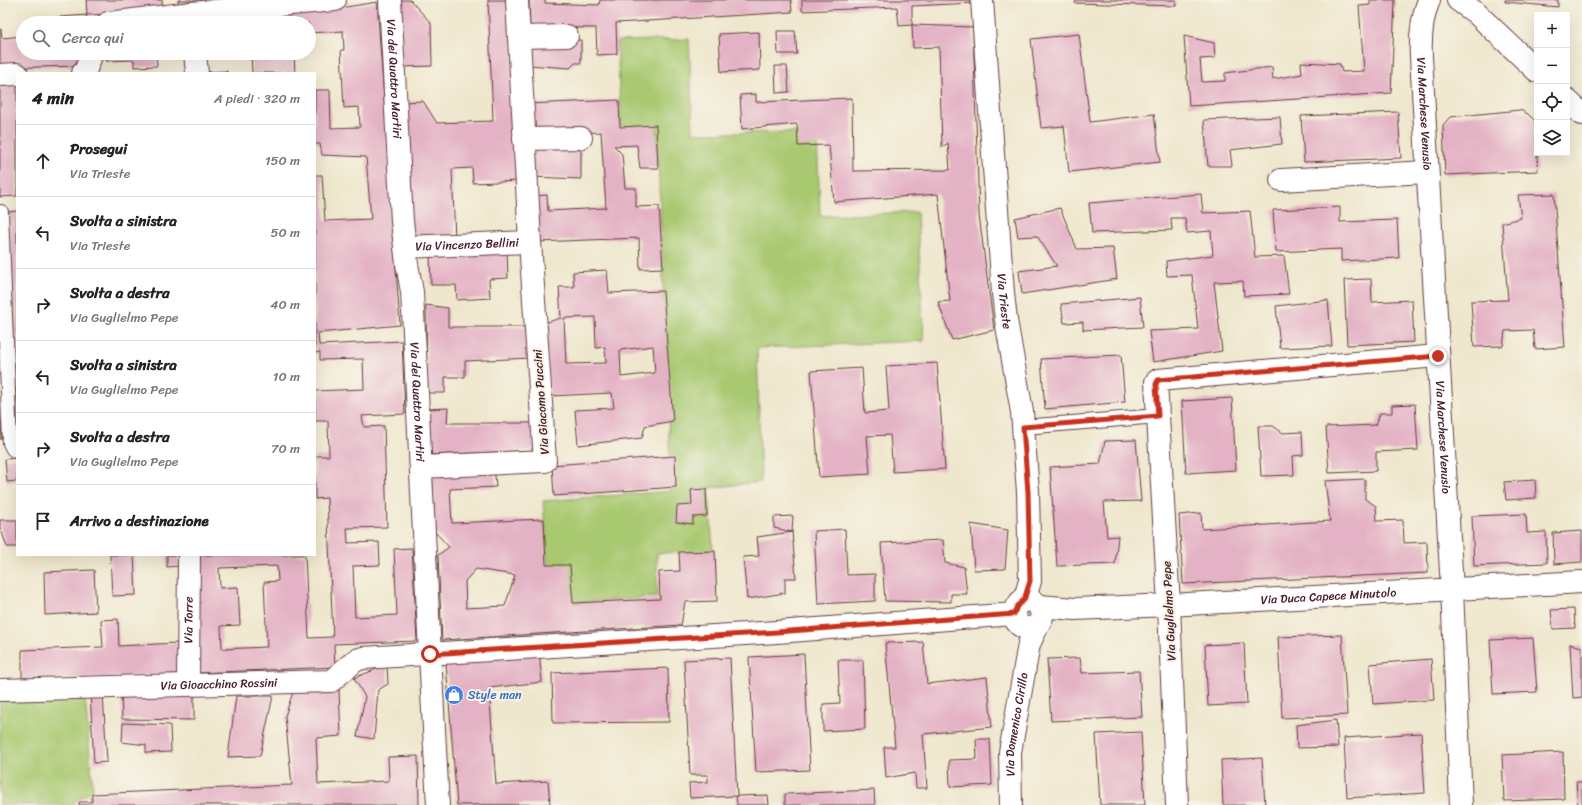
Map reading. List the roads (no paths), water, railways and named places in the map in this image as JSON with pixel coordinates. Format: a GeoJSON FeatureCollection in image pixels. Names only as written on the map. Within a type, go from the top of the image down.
{"type":"FeatureCollection","features":[{"type":"Feature","properties":{"kind":"street"},"geometry":{"type":"LineString","coordinates":[[209,16],[335,0]]}},
{"type":"Feature","properties":{"kind":"street","name":"Via dei Quattro Martiri"},"geometry":{"type":"LineString","coordinates":[[390,0],[405,248],[412,292],[438,805]]}},
{"type":"Feature","properties":{"kind":"street"},"geometry":{"type":"LineString","coordinates":[[517,0],[530,242]]}},
{"type":"Feature","properties":{"kind":"street","name":"Via Trieste"},"geometry":{"type":"LineString","coordinates":[[982,0],[1005,313],[1023,427],[1028,492],[1030,620]]}},
{"type":"Feature","properties":{"kind":"street","name":"Via Marchese Venusio"},"geometry":{"type":"LineString","coordinates":[[1429,0],[1424,11],[1420,32],[1452,589],[1461,805]]}},
{"type":"Feature","properties":{"kind":"street"},"geometry":{"type":"LineString","coordinates":[[1458,0],[1476,13],[1534,68]]}},
{"type":"Feature","properties":{"kind":"street"},"geometry":{"type":"LineString","coordinates":[[136,16],[168,8],[188,16]]}},
{"type":"Feature","properties":{"kind":"street"},"geometry":{"type":"LineString","coordinates":[[519,37],[567,36]]}},
{"type":"Feature","properties":{"kind":"street"},"geometry":{"type":"LineString","coordinates":[[85,72],[89,60]]}},
{"type":"Feature","properties":{"kind":"street"},"geometry":{"type":"LineString","coordinates":[[196,60],[197,72]]}},
{"type":"Feature","properties":{"kind":"street"},"geometry":{"type":"LineString","coordinates":[[0,75],[16,74]]}},
{"type":"Feature","properties":{"kind":"street"},"geometry":{"type":"LineString","coordinates":[[1570,103],[1582,114]]}},
{"type":"Feature","properties":{"kind":"street"},"geometry":{"type":"LineString","coordinates":[[524,139],[581,138]]}},
{"type":"Feature","properties":{"kind":"street"},"geometry":{"type":"LineString","coordinates":[[1281,180],[1427,172]]}},
{"type":"Feature","properties":{"kind":"street","name":"Via Vincenzo Bellini"},"geometry":{"type":"LineString","coordinates":[[405,248],[530,242]]}},
{"type":"Feature","properties":{"kind":"street","name":"Via Giacomo Puccini"},"geometry":{"type":"LineString","coordinates":[[421,467],[545,461],[530,242]]}},
{"type":"Feature","properties":{"kind":"street","name":"Via Guglielmo Pepe"},"geometry":{"type":"LineString","coordinates":[[1177,805],[1169,605],[1156,384],[1158,380],[1438,356]]}},
{"type":"Feature","properties":{"kind":"street","name":"Via Torre"},"geometry":{"type":"LineString","coordinates":[[188,684],[189,556]]}},
{"type":"Feature","properties":{"kind":"street","name":"Via Duca Capece Minutolo"},"geometry":{"type":"LineString","coordinates":[[1030,620],[1075,609],[1582,582]]}},
{"type":"Feature","properties":{"kind":"street"},"geometry":{"type":"LineString","coordinates":[[430,654],[785,631],[1030,620]]}},
{"type":"Feature","properties":{"kind":"street","name":"Via Domenico Cirillo"},"geometry":{"type":"LineString","coordinates":[[1011,805],[1010,752],[1030,620]]}},
{"type":"Feature","properties":{"kind":"street","name":"Via Gioacchino Rossini"},"geometry":{"type":"LineString","coordinates":[[0,690],[331,681],[356,660],[363,658],[430,654]]}},
{"type":"Feature","properties":{"kind":"lane"},"geometry":{"type":"LineString","coordinates":[[0,212],[10,444],[13,449],[16,450]]}},
{"type":"Feature","properties":{"kind":"lane"},"geometry":{"type":"LineString","coordinates":[[1023,427],[1158,416]]}},
{"type":"Feature","properties":{"kind":"place","name":"Style man"},"geometry":{"type":"Point","coordinates":[454,695]}}]}
